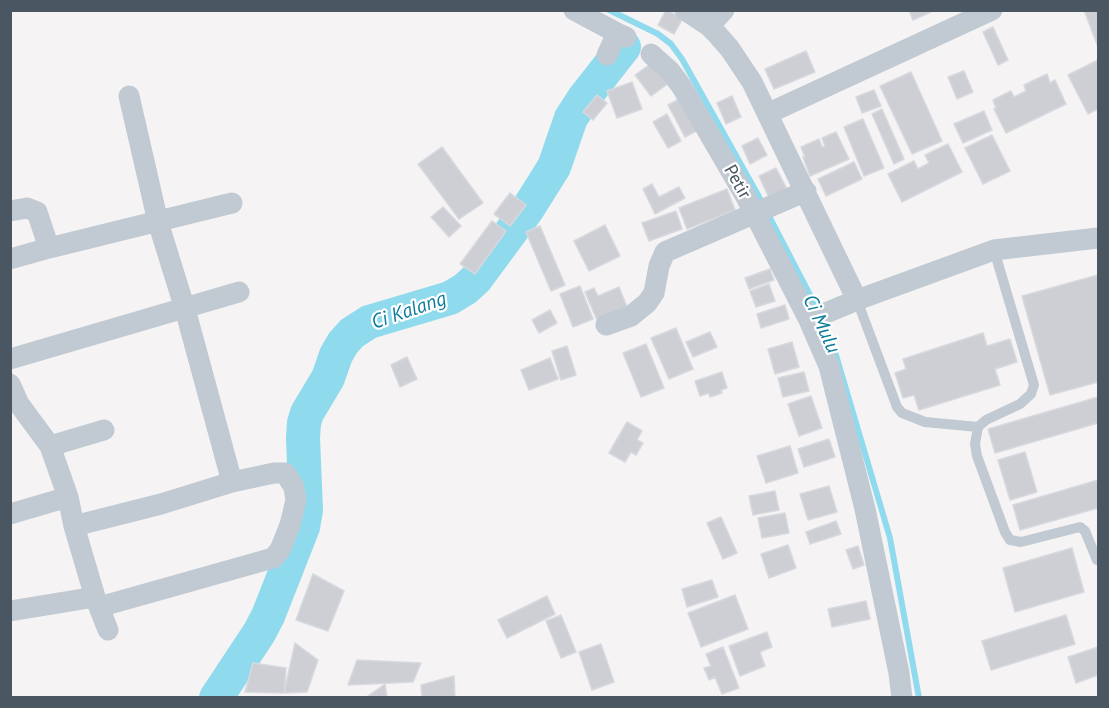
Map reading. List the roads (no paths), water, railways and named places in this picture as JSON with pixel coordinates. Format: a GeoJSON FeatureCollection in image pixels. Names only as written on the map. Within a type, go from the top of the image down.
{"type":"FeatureCollection","features":[{"type":"Feature","properties":{"kind":"street"},"geometry":{"type":"LineString","coordinates":[[574,10],[621,35],[607,55]]}},
{"type":"Feature","properties":{"kind":"street"},"geometry":{"type":"LineString","coordinates":[[685,10],[709,26],[744,68],[769,113],[857,300]]}},
{"type":"Feature","properties":{"kind":"street"},"geometry":{"type":"LineString","coordinates":[[709,26],[724,10]]}},
{"type":"Feature","properties":{"kind":"street"},"geometry":{"type":"LineString","coordinates":[[769,113],[992,10]]}},
{"type":"Feature","properties":{"kind":"street","name":"Petir"},"geometry":{"type":"LineString","coordinates":[[651,54],[670,71],[682,87],[763,211],[818,316],[849,440],[896,657],[902,698]]}},
{"type":"Feature","properties":{"kind":"street"},"geometry":{"type":"LineString","coordinates":[[129,96],[158,222],[185,309],[232,482]]}},
{"type":"Feature","properties":{"kind":"street"},"geometry":{"type":"LineString","coordinates":[[606,325],[631,316],[647,303],[654,293],[659,266],[665,252],[806,191]]}},
{"type":"Feature","properties":{"kind":"street"},"geometry":{"type":"LineString","coordinates":[[10,260],[49,248],[232,203]]}},
{"type":"Feature","properties":{"kind":"street"},"geometry":{"type":"LineString","coordinates":[[10,211],[27,208],[37,212],[49,248]]}},
{"type":"Feature","properties":{"kind":"street"},"geometry":{"type":"LineString","coordinates":[[818,316],[994,250],[1098,237]]}},
{"type":"Feature","properties":{"kind":"street"},"geometry":{"type":"LineString","coordinates":[[10,359],[239,292]]}},
{"type":"Feature","properties":{"kind":"street"},"geometry":{"type":"LineString","coordinates":[[10,384],[24,410],[50,446],[68,497],[74,526],[97,602],[108,630]]}},
{"type":"Feature","properties":{"kind":"street"},"geometry":{"type":"LineString","coordinates":[[50,446],[104,430]]}},
{"type":"Feature","properties":{"kind":"street"},"geometry":{"type":"LineString","coordinates":[[10,611],[97,602],[273,558],[280,550],[290,525],[296,500],[292,481],[285,473],[280,472],[232,482],[161,504],[74,526]]}},
{"type":"Feature","properties":{"kind":"street"},"geometry":{"type":"LineString","coordinates":[[10,514],[68,497]]}},
{"type":"Feature","properties":{"kind":"lane"},"geometry":{"type":"LineString","coordinates":[[994,250],[1034,385],[1031,394],[1020,404],[986,420],[978,427],[975,444],[977,456],[1010,540],[1021,542],[1080,527],[1085,531],[1097,560]]}},
{"type":"Feature","properties":{"kind":"lane"},"geometry":{"type":"LineString","coordinates":[[857,300],[897,407],[902,413],[925,422],[978,427]]}},
{"type":"Feature","properties":{"kind":"waterway","name":"Ci Mulu"},"geometry":{"type":"LineString","coordinates":[[609,10],[658,34],[671,44],[682,59],[758,195],[833,345],[890,538],[919,698]]}},
{"type":"Feature","properties":{"kind":"waterway","name":"Ci Kalang"},"geometry":{"type":"LineString","coordinates":[[216,698],[268,616],[303,527],[306,510],[304,423],[307,413],[328,378],[343,343],[352,333],[369,322],[450,298],[476,279],[527,210],[554,167],[571,118],[624,47]]}}]}
